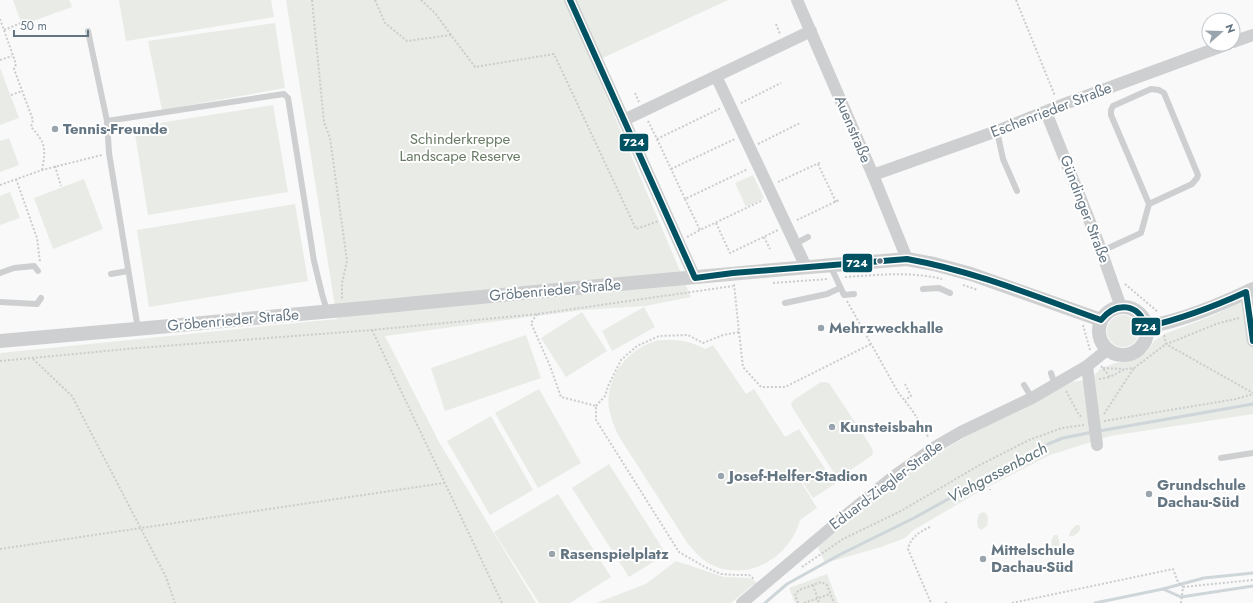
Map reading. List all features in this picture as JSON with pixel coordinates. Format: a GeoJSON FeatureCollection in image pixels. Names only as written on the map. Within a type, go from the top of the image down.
{"type":"FeatureCollection","features":[{"type":"Feature","properties":{"kind":"street"},"geometry":{"type":"LineString","coordinates":[[570,0],[618,100],[624,120],[636,139],[688,253],[695,278]]}},
{"type":"Feature","properties":{"kind":"street","name":"Auenstraße"},"geometry":{"type":"LineString","coordinates":[[797,0],[873,175],[907,259]]}},
{"type":"Feature","properties":{"kind":"street"},"geometry":{"type":"LineString","coordinates":[[624,120],[811,31]]}},
{"type":"Feature","properties":{"kind":"street"},"geometry":{"type":"LineString","coordinates":[[1241,40],[1252,37]]}},
{"type":"Feature","properties":{"kind":"street","name":"Eschenrieder Straße"},"geometry":{"type":"LineString","coordinates":[[873,175],[997,131],[1059,106],[1206,52]]}},
{"type":"Feature","properties":{"kind":"street"},"geometry":{"type":"LineString","coordinates":[[716,76],[770,192],[792,223],[791,241],[806,267]]}},
{"type":"Feature","properties":{"kind":"street","name":"Gündinger Straße"},"geometry":{"type":"LineString","coordinates":[[1046,112],[1102,251],[1121,307]]}},
{"type":"Feature","properties":{"kind":"street","name":"Gröbenrieder Straße"},"geometry":{"type":"LineString","coordinates":[[0,342],[580,287],[695,278],[736,282],[806,267],[833,272],[907,259],[934,264],[971,274],[1101,320]]}},
{"type":"Feature","properties":{"kind":"street"},"geometry":{"type":"LineString","coordinates":[[1153,326],[1137,311],[1130,308],[1115,308],[1108,311],[1101,320],[1099,331],[1100,339],[1108,349],[1119,354],[1135,352],[1141,346],[1153,326],[1204,311],[1249,290],[1249,315],[1253,342]]}},
{"type":"Feature","properties":{"kind":"street","name":"Eduard-Ziegler-Straße"},"geometry":{"type":"LineString","coordinates":[[742,603],[760,586],[893,477],[935,447],[961,432],[1096,365],[1108,349]]}},
{"type":"Feature","properties":{"kind":"street"},"geometry":{"type":"LineString","coordinates":[[1096,365],[1097,445]]}},
{"type":"Feature","properties":{"kind":"lane"},"geometry":{"type":"LineString","coordinates":[[88,31],[107,121],[109,153],[138,329]]}},
{"type":"Feature","properties":{"kind":"lane"},"geometry":{"type":"LineString","coordinates":[[1102,251],[1142,233],[1149,204],[1111,115],[1111,110],[1113,106],[1151,89],[1155,89],[1164,93],[1198,175],[1195,182],[1192,184],[1149,204]]}},
{"type":"Feature","properties":{"kind":"lane"},"geometry":{"type":"LineString","coordinates":[[107,121],[284,94],[288,98],[314,261],[328,312]]}},
{"type":"Feature","properties":{"kind":"lane"},"geometry":{"type":"LineString","coordinates":[[997,131],[1003,159],[1016,191]]}},
{"type":"Feature","properties":{"kind":"lane"},"geometry":{"type":"LineString","coordinates":[[791,241],[808,237]]}},
{"type":"Feature","properties":{"kind":"lane"},"geometry":{"type":"LineString","coordinates":[[0,273],[14,268],[34,266],[38,271]]}},
{"type":"Feature","properties":{"kind":"lane"},"geometry":{"type":"LineString","coordinates":[[111,274],[128,271]]}},
{"type":"Feature","properties":{"kind":"lane"},"geometry":{"type":"LineString","coordinates":[[833,272],[844,295],[854,294]]}},
{"type":"Feature","properties":{"kind":"lane"},"geometry":{"type":"LineString","coordinates":[[785,303],[827,294],[840,288]]}},
{"type":"Feature","properties":{"kind":"lane"},"geometry":{"type":"LineString","coordinates":[[923,289],[939,288],[950,293]]}},
{"type":"Feature","properties":{"kind":"lane"},"geometry":{"type":"LineString","coordinates":[[0,302],[37,304],[41,298]]}},
{"type":"Feature","properties":{"kind":"lane"},"geometry":{"type":"LineString","coordinates":[[1051,373],[1058,383]]}},
{"type":"Feature","properties":{"kind":"lane"},"geometry":{"type":"LineString","coordinates":[[1024,384],[1032,398]]}},
{"type":"Feature","properties":{"kind":"lane"},"geometry":{"type":"LineString","coordinates":[[1221,458],[1253,453]]}},
{"type":"Feature","properties":{"kind":"path"},"geometry":{"type":"LineString","coordinates":[[312,0],[324,122],[330,138],[347,261],[342,283],[342,310]]}},
{"type":"Feature","properties":{"kind":"path"},"geometry":{"type":"LineString","coordinates":[[375,0],[385,23],[407,41],[451,35]]}},
{"type":"Feature","properties":{"kind":"path"},"geometry":{"type":"LineString","coordinates":[[421,0],[435,13],[475,67],[554,54],[636,229],[673,222]]}},
{"type":"Feature","properties":{"kind":"path"},"geometry":{"type":"LineString","coordinates":[[1016,0],[1059,106]]}},
{"type":"Feature","properties":{"kind":"path"},"geometry":{"type":"LineString","coordinates":[[0,19],[16,64],[14,68],[33,120],[30,127],[40,138],[45,152],[42,170]]}},
{"type":"Feature","properties":{"kind":"path"},"geometry":{"type":"LineString","coordinates":[[4,30],[21,23]]}},
{"type":"Feature","properties":{"kind":"path"},"geometry":{"type":"LineString","coordinates":[[0,60],[12,55]]}},
{"type":"Feature","properties":{"kind":"path"},"geometry":{"type":"LineString","coordinates":[[657,139],[781,83]]}},
{"type":"Feature","properties":{"kind":"path"},"geometry":{"type":"LineString","coordinates":[[11,95],[22,91]]}},
{"type":"Feature","properties":{"kind":"path"},"geometry":{"type":"LineString","coordinates":[[635,93],[700,230],[716,223],[821,162]]}},
{"type":"Feature","properties":{"kind":"path"},"geometry":{"type":"LineString","coordinates":[[750,148],[800,123]]}},
{"type":"Feature","properties":{"kind":"path"},"geometry":{"type":"LineString","coordinates":[[671,169],[743,135]]}},
{"type":"Feature","properties":{"kind":"path"},"geometry":{"type":"LineString","coordinates":[[0,185],[55,166],[109,153]]}},
{"type":"Feature","properties":{"kind":"path"},"geometry":{"type":"LineString","coordinates":[[818,164],[836,202]]}},
{"type":"Feature","properties":{"kind":"path"},"geometry":{"type":"LineString","coordinates":[[685,199],[758,165]]}},
{"type":"Feature","properties":{"kind":"path"},"geometry":{"type":"LineString","coordinates":[[55,166],[61,186]]}},
{"type":"Feature","properties":{"kind":"path"},"geometry":{"type":"LineString","coordinates":[[16,179],[37,238],[41,264]]}},
{"type":"Feature","properties":{"kind":"path"},"geometry":{"type":"LineString","coordinates":[[716,223],[720,237],[730,254],[839,200]]}},
{"type":"Feature","properties":{"kind":"path"},"geometry":{"type":"LineString","coordinates":[[764,237],[770,249]]}},
{"type":"Feature","properties":{"kind":"path"},"geometry":{"type":"LineString","coordinates":[[767,284],[833,272],[923,275],[942,280]]}},
{"type":"Feature","properties":{"kind":"path"},"geometry":{"type":"LineString","coordinates":[[0,362],[138,348],[372,330],[538,314],[736,282],[743,367],[761,387],[785,387],[871,344]]}},
{"type":"Feature","properties":{"kind":"path"},"geometry":{"type":"LineString","coordinates":[[1125,284],[1159,313],[1153,326],[1166,344],[1253,394]]}},
{"type":"Feature","properties":{"kind":"path"},"geometry":{"type":"LineString","coordinates":[[963,285],[978,290]]}},
{"type":"Feature","properties":{"kind":"path"},"geometry":{"type":"LineString","coordinates":[[844,295],[898,392],[905,400],[935,447]]}},
{"type":"Feature","properties":{"kind":"path"},"geometry":{"type":"LineString","coordinates":[[538,314],[531,323],[550,366],[561,397],[596,406]]}},
{"type":"Feature","properties":{"kind":"path"},"geometry":{"type":"LineString","coordinates":[[1096,425],[1134,368],[1166,344],[1216,324],[1249,315]]}},
{"type":"Feature","properties":{"kind":"path"},"geometry":{"type":"LineString","coordinates":[[1083,325],[1090,351],[1096,365],[1110,378],[1125,369]]}},
{"type":"Feature","properties":{"kind":"path"},"geometry":{"type":"LineString","coordinates":[[372,330],[502,603]]}},
{"type":"Feature","properties":{"kind":"path"},"geometry":{"type":"LineString","coordinates":[[739,332],[723,335],[703,343],[688,335],[659,336],[637,346],[621,360],[609,384],[605,396],[596,406],[596,420],[679,552],[705,567],[721,574],[749,575],[760,586]]}},
{"type":"Feature","properties":{"kind":"path"},"geometry":{"type":"LineString","coordinates":[[33,359],[72,396],[166,577],[175,603]]}},
{"type":"Feature","properties":{"kind":"path"},"geometry":{"type":"LineString","coordinates":[[1096,365],[1125,369],[1134,368]]}},
{"type":"Feature","properties":{"kind":"path"},"geometry":{"type":"LineString","coordinates":[[1058,383],[1079,415],[1096,425]]}},
{"type":"Feature","properties":{"kind":"path"},"geometry":{"type":"LineString","coordinates":[[905,384],[911,396],[905,400]]}},
{"type":"Feature","properties":{"kind":"path"},"geometry":{"type":"LineString","coordinates":[[798,570],[843,539],[901,511],[978,466],[1029,440],[1062,428],[1096,425],[1236,399],[1253,394]]}},
{"type":"Feature","properties":{"kind":"path"},"geometry":{"type":"LineString","coordinates":[[0,549],[444,483]]}},
{"type":"Feature","properties":{"kind":"path"},"geometry":{"type":"LineString","coordinates":[[930,527],[920,532],[910,540],[908,549],[932,603]]}},
{"type":"Feature","properties":{"kind":"path"},"geometry":{"type":"LineString","coordinates":[[1012,603],[1173,570],[1178,582],[1183,587]]}},
{"type":"Feature","properties":{"kind":"path"},"geometry":{"type":"LineString","coordinates":[[1183,587],[1253,580]]}},
{"type":"Feature","properties":{"kind":"path"},"geometry":{"type":"LineString","coordinates":[[798,603],[795,595],[798,590],[821,582],[827,584],[834,603]]}},
{"type":"Feature","properties":{"kind":"path"},"geometry":{"type":"LineString","coordinates":[[812,585],[819,603]]}},
{"type":"Feature","properties":{"kind":"path"},"geometry":{"type":"LineString","coordinates":[[1181,602],[1183,587]]}},
{"type":"Feature","properties":{"kind":"path"},"geometry":{"type":"LineString","coordinates":[[804,603],[830,594]]}},
{"type":"Feature","properties":{"kind":"green space"},"geometry":{"type":"Polygon","coordinates":[[[13,0],[69,0],[72,7],[22,25],[13,0]]]}},
{"type":"Feature","properties":{"kind":"green space"},"geometry":{"type":"Polygon","coordinates":[[[119,0],[271,0],[274,17],[126,41],[119,0]]]}},
{"type":"Feature","properties":{"kind":"green space","name":"Schinderkreppe Landscape Reserve"},"geometry":{"type":"Polygon","coordinates":[[[286,0],[728,0],[592,63],[691,297],[645,306],[583,310],[385,336],[439,442],[536,603],[0,603],[0,353],[337,319],[286,0]]]}},
{"type":"Feature","properties":{"kind":"green space"},"geometry":{"type":"Polygon","coordinates":[[[275,23],[285,88],[162,110],[148,41],[275,23]]]}},
{"type":"Feature","properties":{"kind":"green space"},"geometry":{"type":"Polygon","coordinates":[[[0,68],[19,118],[0,125],[0,68]]]}},
{"type":"Feature","properties":{"kind":"green space"},"geometry":{"type":"Polygon","coordinates":[[[273,105],[288,192],[148,215],[134,127],[273,105]]]}},
{"type":"Feature","properties":{"kind":"green space"},"geometry":{"type":"Polygon","coordinates":[[[9,138],[19,165],[0,172],[0,141],[9,138]]]}},
{"type":"Feature","properties":{"kind":"green space"},"geometry":{"type":"Polygon","coordinates":[[[753,175],[764,198],[746,207],[735,183],[753,175]]]}},
{"type":"Feature","properties":{"kind":"green space"},"geometry":{"type":"Polygon","coordinates":[[[84,179],[103,229],[53,249],[34,198],[84,179]]]}},
{"type":"Feature","properties":{"kind":"green space"},"geometry":{"type":"Polygon","coordinates":[[[10,192],[20,218],[0,225],[0,196],[10,192]]]}},
{"type":"Feature","properties":{"kind":"green space"},"geometry":{"type":"Polygon","coordinates":[[[295,204],[308,281],[149,307],[137,230],[295,204]]]}},
{"type":"Feature","properties":{"kind":"green space"},"geometry":{"type":"Polygon","coordinates":[[[1253,296],[1253,414],[1110,436],[1050,455],[980,491],[912,531],[905,538],[881,547],[825,563],[817,545],[870,502],[930,458],[969,435],[1072,382],[1091,379],[1100,369],[1115,363],[1131,361],[1147,352],[1154,341],[1167,333],[1212,316],[1253,296]]]}},
{"type":"Feature","properties":{"kind":"green space"},"geometry":{"type":"Polygon","coordinates":[[[644,307],[655,327],[612,351],[602,331],[644,307]]]}},
{"type":"Feature","properties":{"kind":"green space"},"geometry":{"type":"Polygon","coordinates":[[[582,312],[607,351],[566,377],[541,338],[582,312]]]}},
{"type":"Feature","properties":{"kind":"green space"},"geometry":{"type":"Polygon","coordinates":[[[1120,315],[1126,315],[1136,322],[1139,331],[1138,337],[1132,344],[1126,347],[1120,347],[1110,340],[1107,334],[1107,328],[1114,318],[1120,315]]]}},
{"type":"Feature","properties":{"kind":"green space"},"geometry":{"type":"Polygon","coordinates":[[[526,335],[541,378],[445,411],[431,368],[526,335]]]}},
{"type":"Feature","properties":{"kind":"green space","name":"Josef-Helfer-Stadion"},"geometry":{"type":"Polygon","coordinates":[[[662,340],[679,340],[705,349],[713,345],[746,394],[754,389],[785,437],[799,429],[835,484],[813,498],[789,462],[817,508],[800,520],[795,534],[787,546],[777,556],[764,564],[751,569],[722,569],[708,563],[700,557],[688,544],[618,435],[612,419],[609,409],[610,388],[619,368],[634,352],[643,346],[662,340]]]}},
{"type":"Feature","properties":{"kind":"green space","name":"Kunsteisbahn"},"geometry":{"type":"Polygon","coordinates":[[[821,382],[829,383],[872,448],[873,453],[871,456],[842,476],[838,476],[834,473],[792,407],[791,403],[821,382]]]}},
{"type":"Feature","properties":{"kind":"green space"},"geometry":{"type":"Polygon","coordinates":[[[539,389],[581,463],[538,488],[495,413],[539,389]]]}},
{"type":"Feature","properties":{"kind":"green space"},"geometry":{"type":"Polygon","coordinates":[[[491,416],[533,490],[490,515],[447,441],[491,416]]]}},
{"type":"Feature","properties":{"kind":"green space"},"geometry":{"type":"Polygon","coordinates":[[[609,464],[666,554],[629,577],[572,488],[609,464]]]}},
{"type":"Feature","properties":{"kind":"green space","name":"Rasenspielplatz"},"geometry":{"type":"Polygon","coordinates":[[[558,494],[611,577],[570,603],[539,603],[494,532],[558,494]]]}},
{"type":"Feature","properties":{"kind":"green space"},"geometry":{"type":"Polygon","coordinates":[[[984,512],[986,513],[988,520],[987,526],[981,530],[978,527],[977,521],[979,514],[984,512]]]}},
{"type":"Feature","properties":{"kind":"green space"},"geometry":{"type":"Polygon","coordinates":[[[1076,525],[1080,526],[1079,532],[1073,536],[1069,536],[1071,530],[1076,525]]]}},
{"type":"Feature","properties":{"kind":"green space"},"geometry":{"type":"Polygon","coordinates":[[[1054,535],[1057,535],[1059,541],[1056,551],[1052,548],[1051,541],[1054,535]]]}},
{"type":"Feature","properties":{"kind":"green space"},"geometry":{"type":"Polygon","coordinates":[[[676,561],[724,577],[749,578],[758,583],[750,587],[731,603],[596,603],[646,584],[676,561]]]}},
{"type":"Feature","properties":{"kind":"green space"},"geometry":{"type":"Polygon","coordinates":[[[827,574],[838,603],[795,603],[789,588],[827,574]]]}},
{"type":"Feature","properties":{"kind":"waterway","name":"Viehgassenbach"},"geometry":{"type":"LineString","coordinates":[[1099,431],[1253,404]]}},
{"type":"Feature","properties":{"kind":"waterway","name":"Viehgassenbach"},"geometry":{"type":"LineString","coordinates":[[765,603],[787,584],[841,554],[914,518],[1048,444],[1063,438],[1093,432]]}},
{"type":"Feature","properties":{"kind":"waterway"},"geometry":{"type":"LineString","coordinates":[[1163,589],[1204,578],[1253,573]]}},
{"type":"Feature","properties":{"kind":"waterway"},"geometry":{"type":"LineString","coordinates":[[1095,603],[1163,589],[1181,597],[1253,586]]}},
{"type":"Feature","properties":{"kind":"transit line","name":"724"},"geometry":{"type":"LineString","coordinates":[[570,0],[695,278],[733,273],[907,259],[957,270],[1101,320],[1113,310],[1126,307],[1133,309],[1138,313],[1143,319],[1146,327],[1197,312],[1246,292],[1253,341]]}},
{"type":"Feature","properties":{"kind":"place","name":"Tennis-Freunde"},"geometry":{"type":"Point","coordinates":[55,129]}},
{"type":"Feature","properties":{"kind":"place","name":"Mehrzweckhalle"},"geometry":{"type":"Point","coordinates":[821,328]}},
{"type":"Feature","properties":{"kind":"place","name":"Kunsteisbahn"},"geometry":{"type":"Point","coordinates":[832,427]}},
{"type":"Feature","properties":{"kind":"place","name":"Josef-Helfer-Stadion"},"geometry":{"type":"Point","coordinates":[721,476]}},
{"type":"Feature","properties":{"kind":"place","name":"Grundschule Dachau-Süd"},"geometry":{"type":"Point","coordinates":[1149,494]}},
{"type":"Feature","properties":{"kind":"place","name":"Rasenspielplatz"},"geometry":{"type":"Point","coordinates":[552,554]}},
{"type":"Feature","properties":{"kind":"place","name":"Mittelschule Dachau-Süd"},"geometry":{"type":"Point","coordinates":[983,559]}}]}
